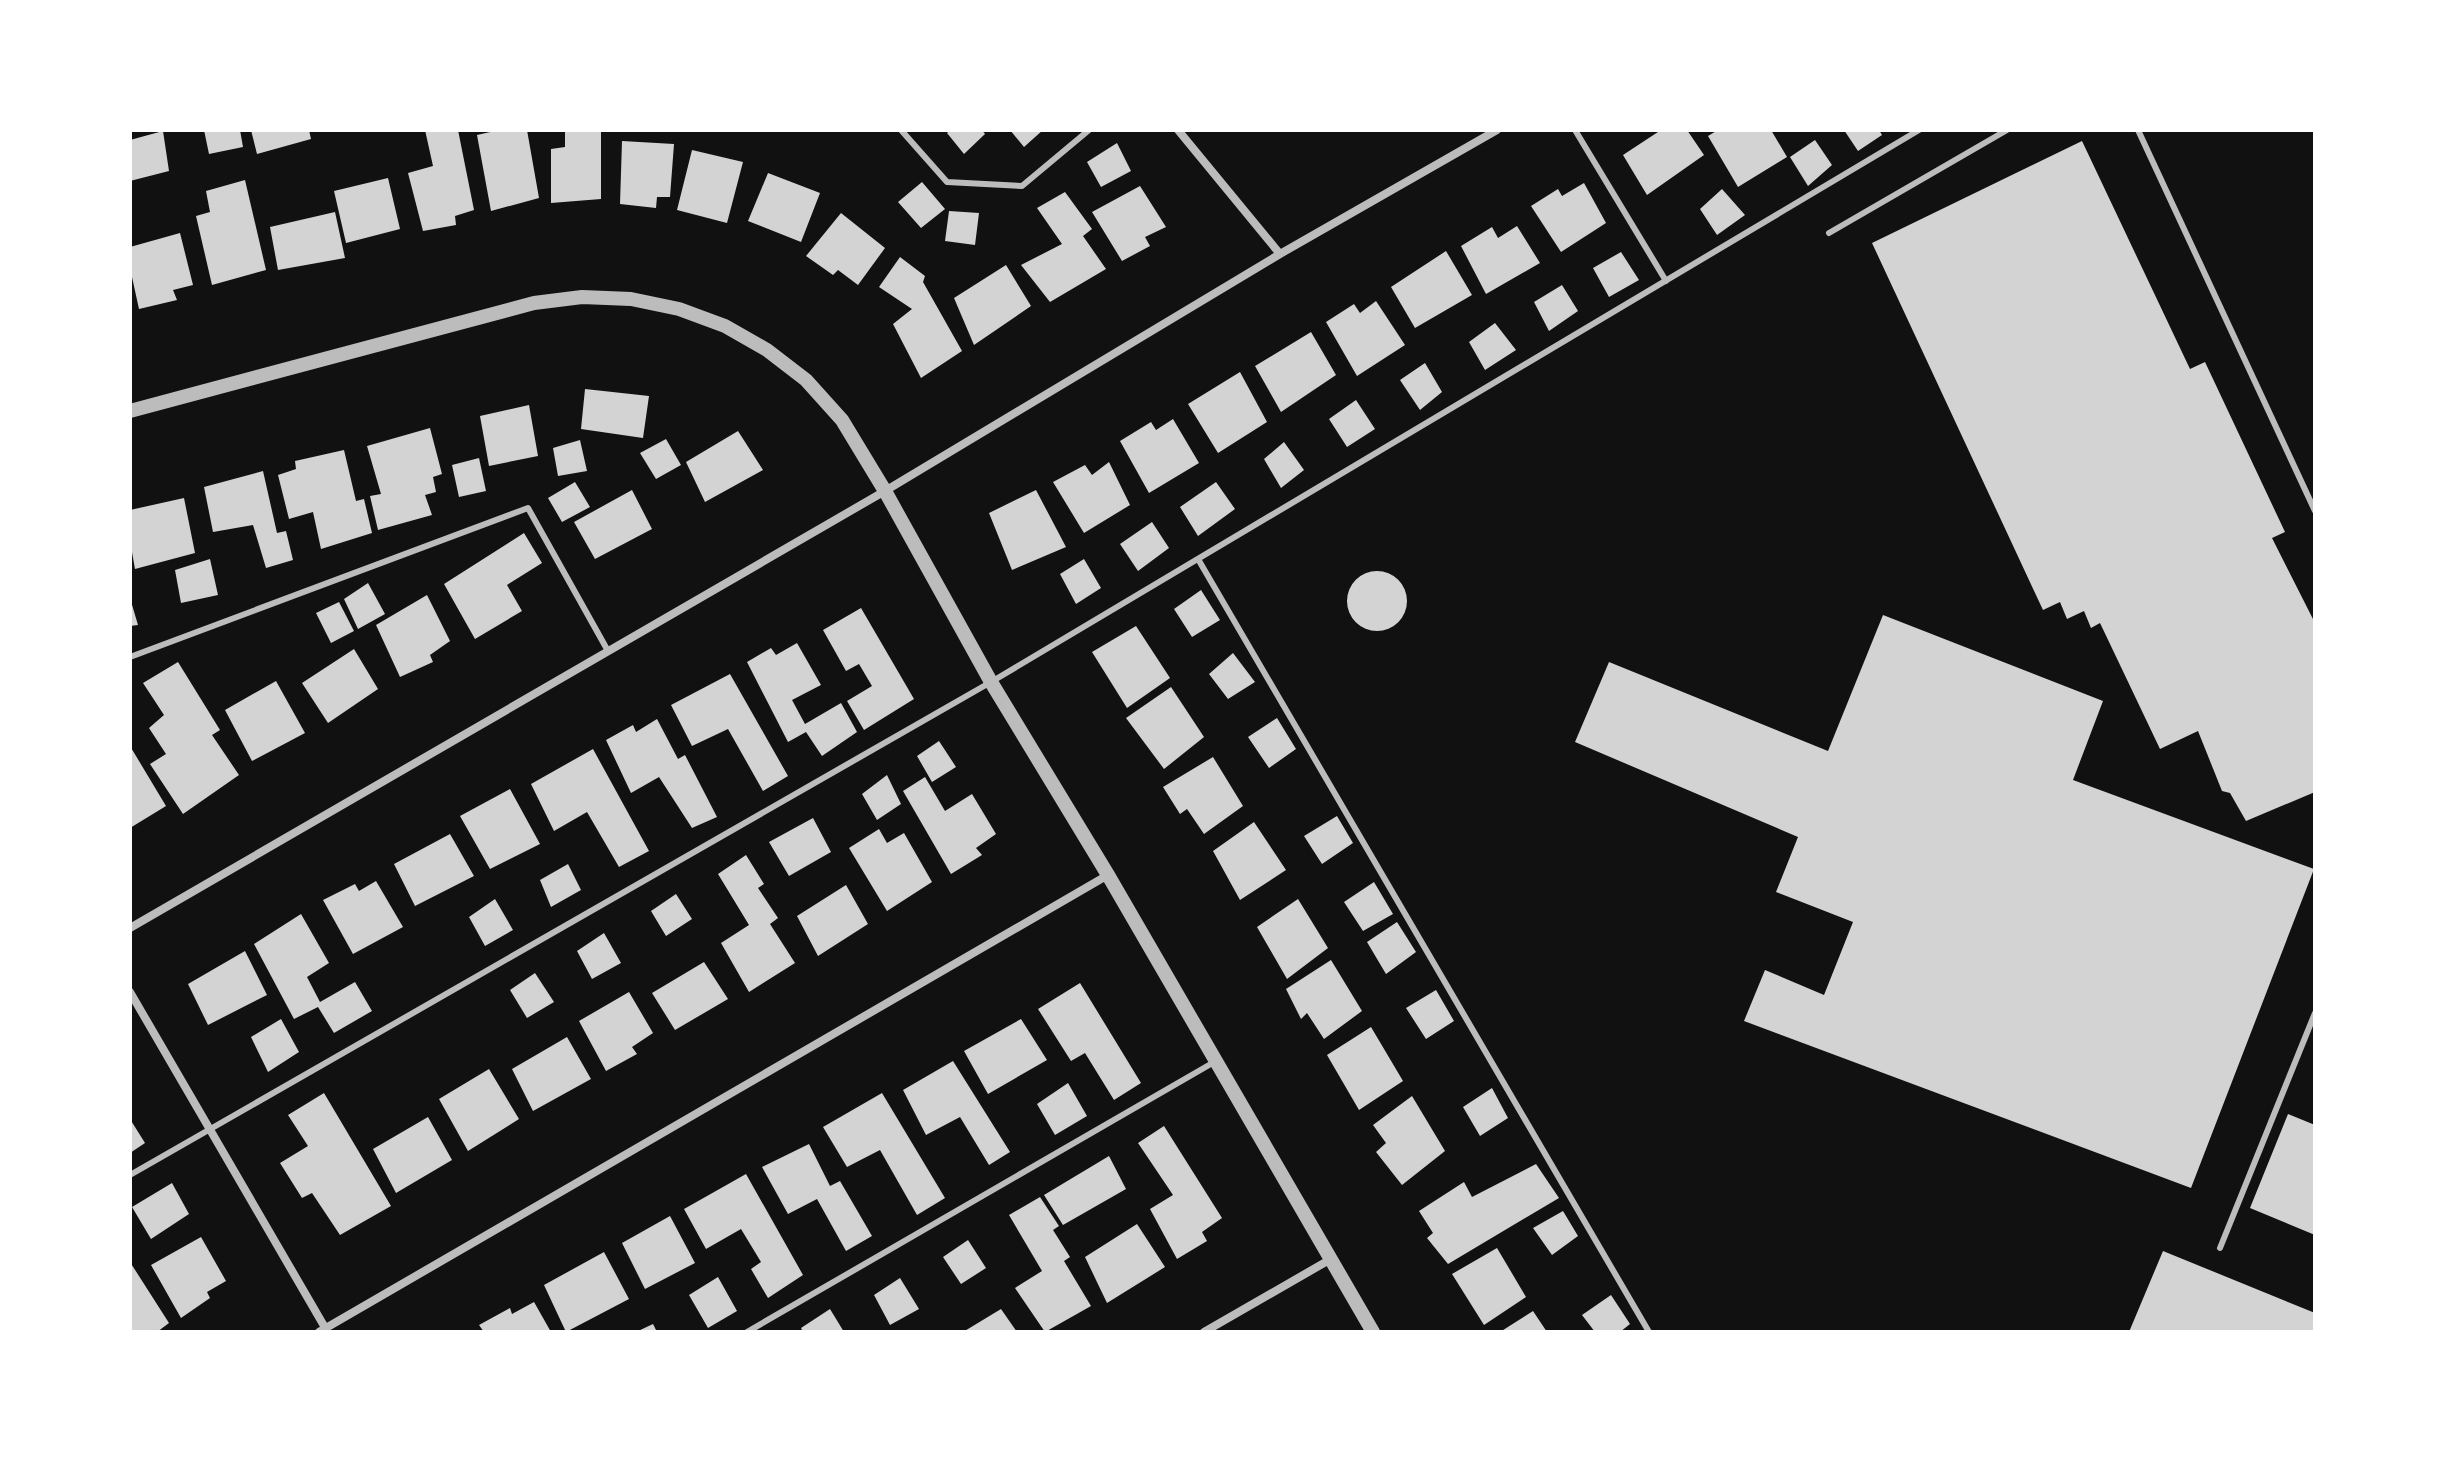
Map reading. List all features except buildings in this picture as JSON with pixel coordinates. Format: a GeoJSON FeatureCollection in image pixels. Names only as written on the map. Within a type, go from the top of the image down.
{"type":"FeatureCollection","features":[{"type":"Feature","properties":{"kind":"street"},"geometry":{"type":"LineString","coordinates":[[1178,130],[1280,254]]}},
{"type":"Feature","properties":{"kind":"street"},"geometry":{"type":"LineString","coordinates":[[130,928],[885,491],[1280,254],[1497,130]]}},
{"type":"Feature","properties":{"kind":"street"},"geometry":{"type":"LineString","coordinates":[[130,411],[534,303],[582,297],[631,299],[679,309],[725,326],[767,350],[806,380],[842,420],[991,682],[1108,875],[1373,1332]]}},
{"type":"Feature","properties":{"kind":"street"},"geometry":{"type":"LineString","coordinates":[[130,992],[324,1331],[1108,875]]}},
{"type":"Feature","properties":{"kind":"street"},"geometry":{"type":"LineString","coordinates":[[1204,1332],[1331,1259]]}},
{"type":"Feature","properties":{"kind":"lane"},"geometry":{"type":"LineString","coordinates":[[901,130],[947,182],[1022,186],[1089,130]]}},
{"type":"Feature","properties":{"kind":"lane"},"geometry":{"type":"LineString","coordinates":[[1575,130],[1666,281]]}},
{"type":"Feature","properties":{"kind":"lane"},"geometry":{"type":"LineString","coordinates":[[130,1175],[991,682],[1919,130]]}},
{"type":"Feature","properties":{"kind":"lane"},"geometry":{"type":"LineString","coordinates":[[1829,233],[2007,130]]}},
{"type":"Feature","properties":{"kind":"lane"},"geometry":{"type":"LineString","coordinates":[[2138,130],[2315,511]]}},
{"type":"Feature","properties":{"kind":"lane"},"geometry":{"type":"LineString","coordinates":[[130,657],[528,508],[608,651]]}},
{"type":"Feature","properties":{"kind":"lane"},"geometry":{"type":"LineString","coordinates":[[1198,559],[1649,1332]]}},
{"type":"Feature","properties":{"kind":"lane"},"geometry":{"type":"LineString","coordinates":[[2220,1248],[2315,1013]]}},
{"type":"Feature","properties":{"kind":"lane"},"geometry":{"type":"LineString","coordinates":[[747,1332],[1216,1061]]}}]}
